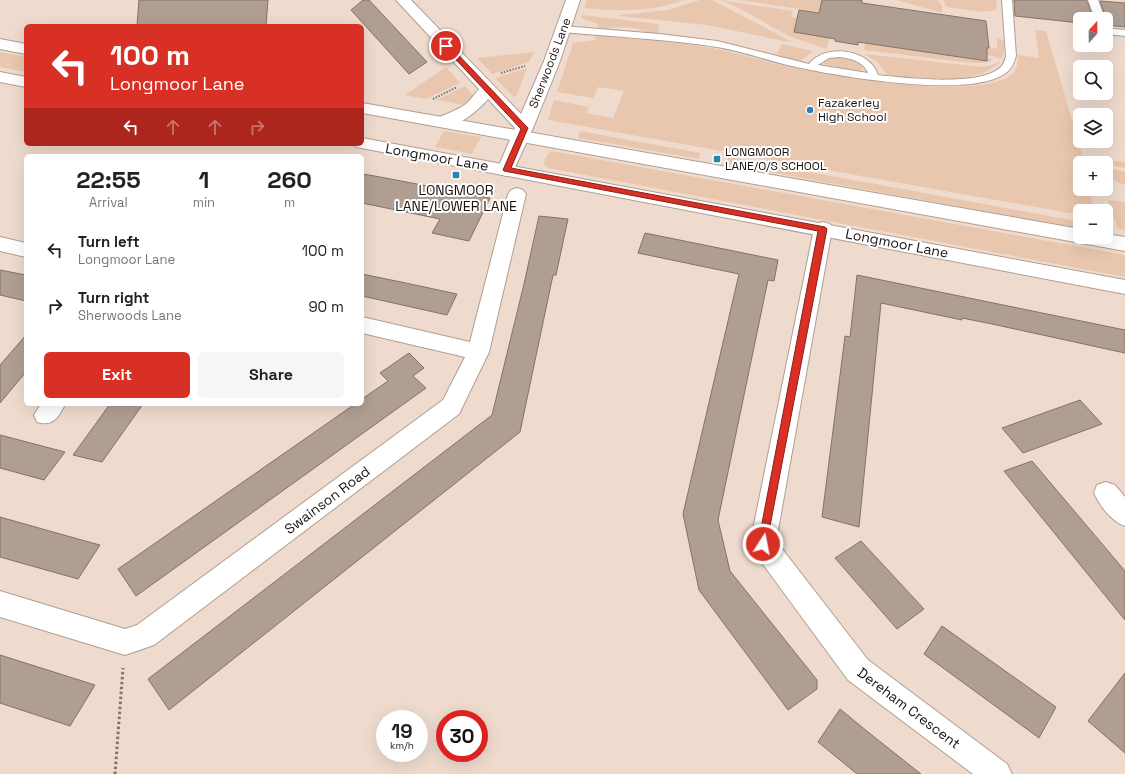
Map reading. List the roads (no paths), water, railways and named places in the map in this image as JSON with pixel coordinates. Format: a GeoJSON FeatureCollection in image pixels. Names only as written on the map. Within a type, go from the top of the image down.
{"type":"FeatureCollection","features":[{"type":"Feature","properties":{"kind":"street"},"geometry":{"type":"LineString","coordinates":[[403,0],[483,85],[523,133]]}},
{"type":"Feature","properties":{"kind":"street","name":"Sherwoods Lane"},"geometry":{"type":"LineString","coordinates":[[506,170],[523,133],[573,0]]}},
{"type":"Feature","properties":{"kind":"street"},"geometry":{"type":"LineString","coordinates":[[0,44],[24,49]]}},
{"type":"Feature","properties":{"kind":"street"},"geometry":{"type":"LineString","coordinates":[[0,77],[24,82]]}},
{"type":"Feature","properties":{"kind":"street"},"geometry":{"type":"LineString","coordinates":[[443,122],[467,112],[480,101],[483,85]]}},
{"type":"Feature","properties":{"kind":"street"},"geometry":{"type":"LineString","coordinates":[[364,108],[443,122],[523,133],[1073,235]]}},
{"type":"Feature","properties":{"kind":"street","name":"Longmoor Lane"},"geometry":{"type":"LineString","coordinates":[[364,143],[1125,287]]}},
{"type":"Feature","properties":{"kind":"street","name":"Swainson Road"},"geometry":{"type":"LineString","coordinates":[[0,604],[125,642],[144,636],[451,407],[478,352],[517,194]]}},
{"type":"Feature","properties":{"kind":"street","name":"Dereham Crescent"},"geometry":{"type":"LineString","coordinates":[[823,229],[763,544],[858,670],[996,774]]}},
{"type":"Feature","properties":{"kind":"street"},"geometry":{"type":"LineString","coordinates":[[1113,242],[1125,244]]}},
{"type":"Feature","properties":{"kind":"street"},"geometry":{"type":"LineString","coordinates":[[0,244],[24,250]]}},
{"type":"Feature","properties":{"kind":"street"},"geometry":{"type":"LineString","coordinates":[[364,326],[478,352]]}},
{"type":"Feature","properties":{"kind":"street"},"geometry":{"type":"LineString","coordinates":[[1106,493],[1125,515]]}},
{"type":"Feature","properties":{"kind":"lane"},"geometry":{"type":"LineString","coordinates":[[562,29],[694,40],[719,44],[812,67],[874,77],[905,81],[961,82],[986,78],[1002,71],[1009,64],[1011,56],[1007,0]]}},
{"type":"Feature","properties":{"kind":"lane"},"geometry":{"type":"LineString","coordinates":[[1093,0],[1097,12]]}},
{"type":"Feature","properties":{"kind":"lane"},"geometry":{"type":"LineString","coordinates":[[1113,32],[1125,33]]}},
{"type":"Feature","properties":{"kind":"lane"},"geometry":{"type":"LineString","coordinates":[[812,67],[820,58],[825,56],[842,55],[864,62],[872,70],[874,77]]}},
{"type":"Feature","properties":{"kind":"place","name":"Fazakerley High School"},"geometry":{"type":"Point","coordinates":[810,110]}},
{"type":"Feature","properties":{"kind":"place","name":"LONGMOOR LANE/O/S SCHOOL"},"geometry":{"type":"Point","coordinates":[717,159]}},
{"type":"Feature","properties":{"kind":"place","name":"LONGMOOR LANE/LOWER LANE"},"geometry":{"type":"Point","coordinates":[456,175]}}]}
